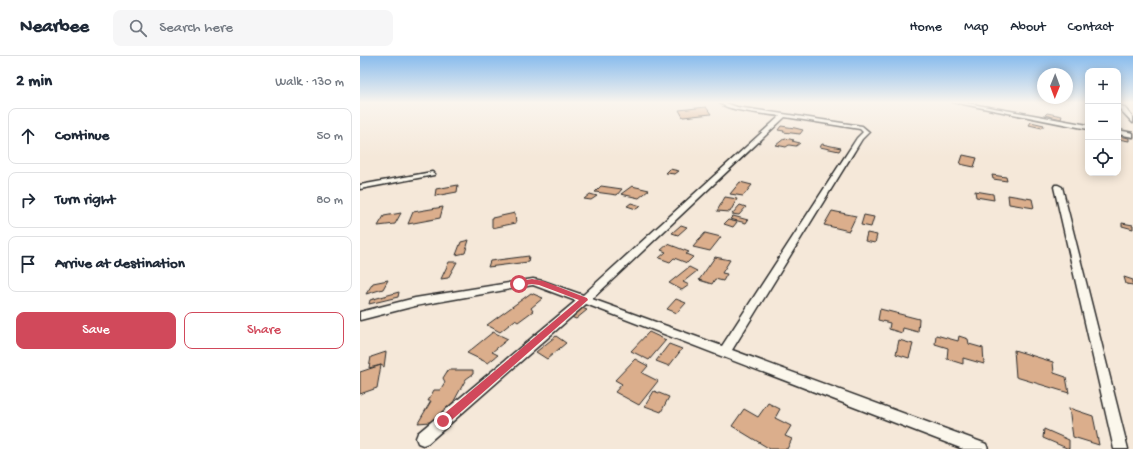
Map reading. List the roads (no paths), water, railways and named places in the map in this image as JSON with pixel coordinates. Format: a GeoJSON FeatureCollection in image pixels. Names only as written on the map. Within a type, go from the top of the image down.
{"type":"FeatureCollection","features":[{"type":"Feature","properties":{"kind":"street"},"geometry":{"type":"LineString","coordinates":[[423,438],[584,300],[778,120]]}},
{"type":"Feature","properties":{"kind":"street"},"geometry":{"type":"LineString","coordinates":[[725,351],[860,138],[866,132],[862,128],[812,120]]}},
{"type":"Feature","properties":{"kind":"street"},"geometry":{"type":"LineString","coordinates":[[1053,120],[1085,126]]}},
{"type":"Feature","properties":{"kind":"street"},"geometry":{"type":"LineString","coordinates":[[1121,133],[1133,135]]}},
{"type":"Feature","properties":{"kind":"street"},"geometry":{"type":"LineString","coordinates":[[360,187],[432,174]]}},
{"type":"Feature","properties":{"kind":"street"},"geometry":{"type":"LineString","coordinates":[[1058,187],[1121,449]]}},
{"type":"Feature","properties":{"kind":"street"},"geometry":{"type":"LineString","coordinates":[[360,316],[415,302],[532,282],[540,283],[725,351],[981,449]]}}]}
